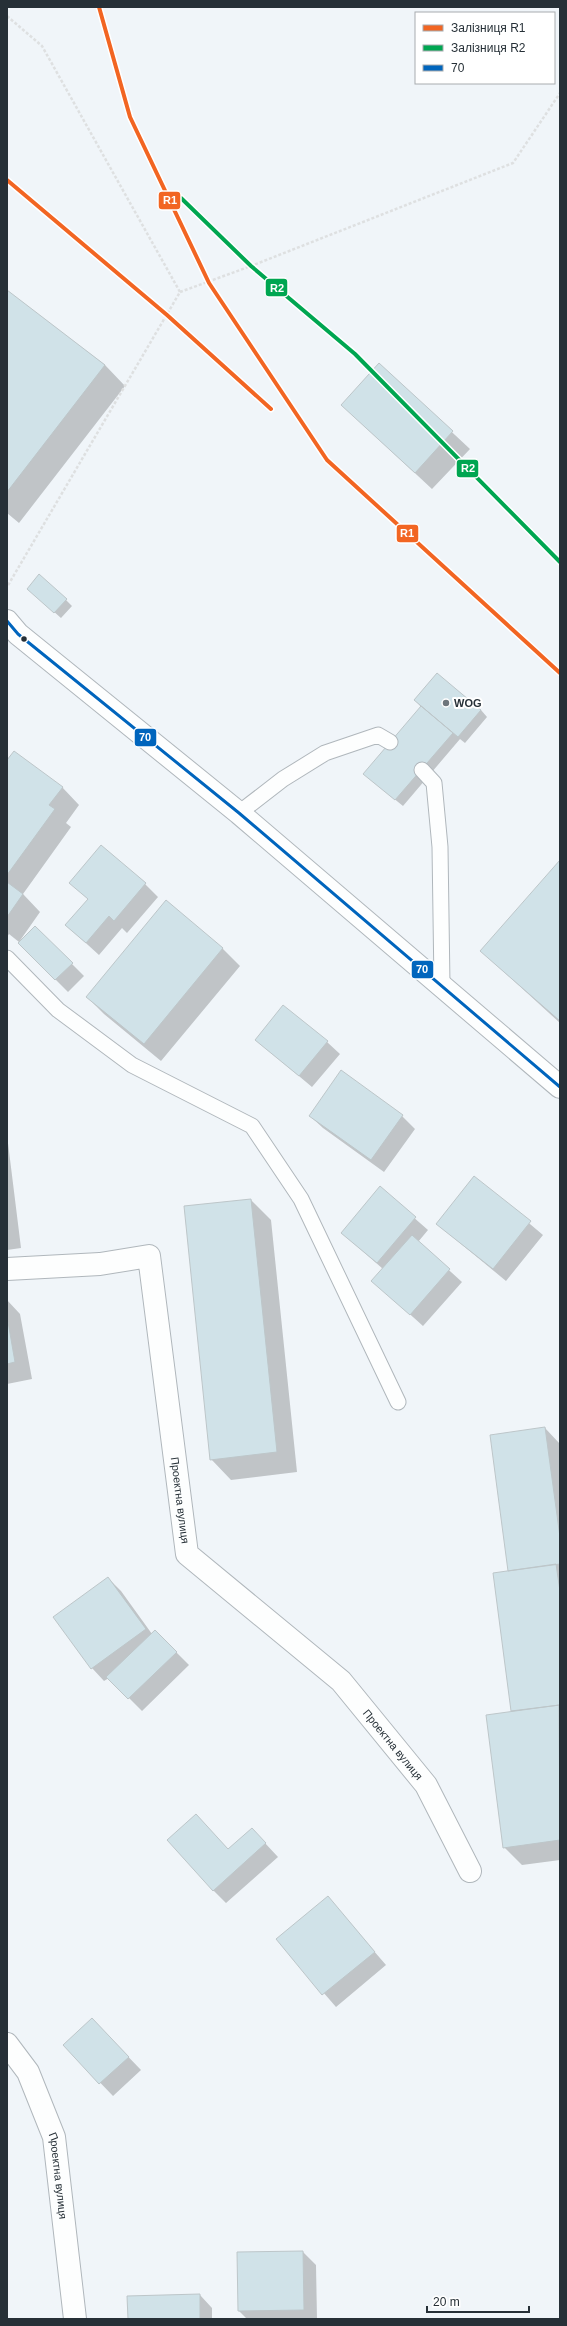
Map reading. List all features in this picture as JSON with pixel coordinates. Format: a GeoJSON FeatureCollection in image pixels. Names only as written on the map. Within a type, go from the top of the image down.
{"type":"FeatureCollection","features":[{"type":"Feature","properties":{"kind":"street"},"geometry":{"type":"LineString","coordinates":[[7,621],[18,634],[239,813],[560,1087]]}},
{"type":"Feature","properties":{"kind":"street","name":"Проектна вулиця"},"geometry":{"type":"LineString","coordinates":[[7,1269],[100,1264],[149,1256],[187,1554],[341,1680],[426,1785],[470,1871]]}},
{"type":"Feature","properties":{"kind":"street","name":"Проектна вулиця"},"geometry":{"type":"LineString","coordinates":[[7,2044],[28,2072],[54,2137],[75,2319]]}},
{"type":"Feature","properties":{"kind":"lane"},"geometry":{"type":"LineString","coordinates":[[239,813],[283,779],[325,753],[378,734],[390,742]]}},
{"type":"Feature","properties":{"kind":"lane"},"geometry":{"type":"LineString","coordinates":[[422,770],[434,783],[440,848],[442,985]]}},
{"type":"Feature","properties":{"kind":"lane"},"geometry":{"type":"LineString","coordinates":[[7,958],[58,1010],[132,1065],[252,1126],[301,1199],[398,1402]]}},
{"type":"Feature","properties":{"kind":"path"},"geometry":{"type":"LineString","coordinates":[[7,16],[42,46],[180,292]]}},
{"type":"Feature","properties":{"kind":"path"},"geometry":{"type":"LineString","coordinates":[[7,587],[180,292],[244,269],[513,163],[560,93]]}},
{"type":"Feature","properties":{"kind":"building"},"geometry":{"type":"Polygon","coordinates":[[[7,290],[105,365],[7,492],[7,290]]]}},
{"type":"Feature","properties":{"kind":"building"},"geometry":{"type":"Polygon","coordinates":[[[379,363],[453,431],[415,473],[341,405],[379,363]]]}},
{"type":"Feature","properties":{"kind":"building"},"geometry":{"type":"Polygon","coordinates":[[[39,574],[67,599],[54,613],[27,589],[39,574]]]}},
{"type":"Feature","properties":{"kind":"building","name":"WOG"},"geometry":{"type":"Polygon","coordinates":[[[437,673],[481,710],[458,737],[414,700],[437,673]]]}},
{"type":"Feature","properties":{"kind":"building"},"geometry":{"type":"Polygon","coordinates":[[[421,706],[453,733],[395,800],[363,774],[421,706]]]}},
{"type":"Feature","properties":{"kind":"building"},"geometry":{"type":"Polygon","coordinates":[[[14,751],[63,787],[49,805],[55,809],[7,875],[7,760],[14,751]]]}},
{"type":"Feature","properties":{"kind":"building"},"geometry":{"type":"Polygon","coordinates":[[[101,845],[146,883],[114,921],[109,916],[86,943],[65,925],[88,899],[69,883],[101,845]]]}},
{"type":"Feature","properties":{"kind":"building"},"geometry":{"type":"Polygon","coordinates":[[[560,860],[560,1021],[480,951],[560,860]]]}},
{"type":"Feature","properties":{"kind":"building"},"geometry":{"type":"Polygon","coordinates":[[[7,882],[23,894],[7,917],[7,882]]]}},
{"type":"Feature","properties":{"kind":"building"},"geometry":{"type":"Polygon","coordinates":[[[166,900],[223,948],[144,1044],[86,997],[166,900]]]}},
{"type":"Feature","properties":{"kind":"building"},"geometry":{"type":"Polygon","coordinates":[[[35,926],[73,963],[55,980],[18,943],[35,926]]]}},
{"type":"Feature","properties":{"kind":"building"},"geometry":{"type":"Polygon","coordinates":[[[283,1005],[328,1041],[299,1076],[255,1040],[283,1005]]]}},
{"type":"Feature","properties":{"kind":"building"},"geometry":{"type":"Polygon","coordinates":[[[341,1070],[403,1115],[371,1160],[309,1116],[341,1070]]]}},
{"type":"Feature","properties":{"kind":"building"},"geometry":{"type":"Polygon","coordinates":[[[474,1176],[531,1221],[493,1269],[436,1224],[474,1176]]]}},
{"type":"Feature","properties":{"kind":"building"},"geometry":{"type":"Polygon","coordinates":[[[380,1186],[416,1217],[377,1263],[341,1233],[380,1186]]]}},
{"type":"Feature","properties":{"kind":"building"},"geometry":{"type":"Polygon","coordinates":[[[251,1199],[277,1452],[210,1460],[184,1206],[251,1199]]]}},
{"type":"Feature","properties":{"kind":"building"},"geometry":{"type":"Polygon","coordinates":[[[412,1235],[450,1269],[410,1315],[371,1281],[412,1235]]]}},
{"type":"Feature","properties":{"kind":"building"},"geometry":{"type":"Polygon","coordinates":[[[7,1316],[15,1362],[7,1364],[7,1316]]]}},
{"type":"Feature","properties":{"kind":"building"},"geometry":{"type":"Polygon","coordinates":[[[545,1427],[560,1537],[560,1564],[508,1571],[490,1435],[545,1427]]]}},
{"type":"Feature","properties":{"kind":"building"},"geometry":{"type":"Polygon","coordinates":[[[556,1564],[560,1591],[560,1705],[511,1711],[493,1573],[556,1564]]]}},
{"type":"Feature","properties":{"kind":"building"},"geometry":{"type":"Polygon","coordinates":[[[108,1577],[146,1629],[91,1669],[53,1617],[108,1577]]]}},
{"type":"Feature","properties":{"kind":"building"},"geometry":{"type":"Polygon","coordinates":[[[155,1630],[177,1652],[128,1699],[106,1677],[155,1630]]]}},
{"type":"Feature","properties":{"kind":"building"},"geometry":{"type":"Polygon","coordinates":[[[559,1705],[560,1840],[503,1848],[486,1715],[559,1705]]]}},
{"type":"Feature","properties":{"kind":"building"},"geometry":{"type":"Polygon","coordinates":[[[196,1814],[228,1849],[252,1828],[266,1843],[213,1891],[167,1840],[196,1814]]]}},
{"type":"Feature","properties":{"kind":"building"},"geometry":{"type":"Polygon","coordinates":[[[328,1896],[375,1952],[322,1995],[276,1939],[328,1896]]]}},
{"type":"Feature","properties":{"kind":"building"},"geometry":{"type":"Polygon","coordinates":[[[92,2018],[129,2057],[99,2084],[63,2045],[92,2018]]]}},
{"type":"Feature","properties":{"kind":"building"},"geometry":{"type":"Polygon","coordinates":[[[303,2251],[304,2310],[238,2311],[237,2252],[303,2251]]]}},
{"type":"Feature","properties":{"kind":"building"},"geometry":{"type":"Polygon","coordinates":[[[200,2294],[200,2319],[128,2319],[127,2296],[200,2294]]]}},
{"type":"Feature","properties":{"kind":"rail line","name":"R1"},"geometry":{"type":"LineString","coordinates":[[99,7],[130,117],[209,283],[327,460],[560,673]]}},
{"type":"Feature","properties":{"kind":"rail line","name":"R1"},"geometry":{"type":"LineString","coordinates":[[7,180],[167,315],[271,409]]}},
{"type":"Feature","properties":{"kind":"rail line","name":"R2"},"geometry":{"type":"LineString","coordinates":[[181,198],[251,266],[355,354],[560,562]]}},
{"type":"Feature","properties":{"kind":"transit line","name":"70"},"geometry":{"type":"LineString","coordinates":[[7,621],[18,634],[239,813],[560,1087]]}},
{"type":"Feature","properties":{"kind":"place","name":"WOG"},"geometry":{"type":"Point","coordinates":[446,703]}}]}
